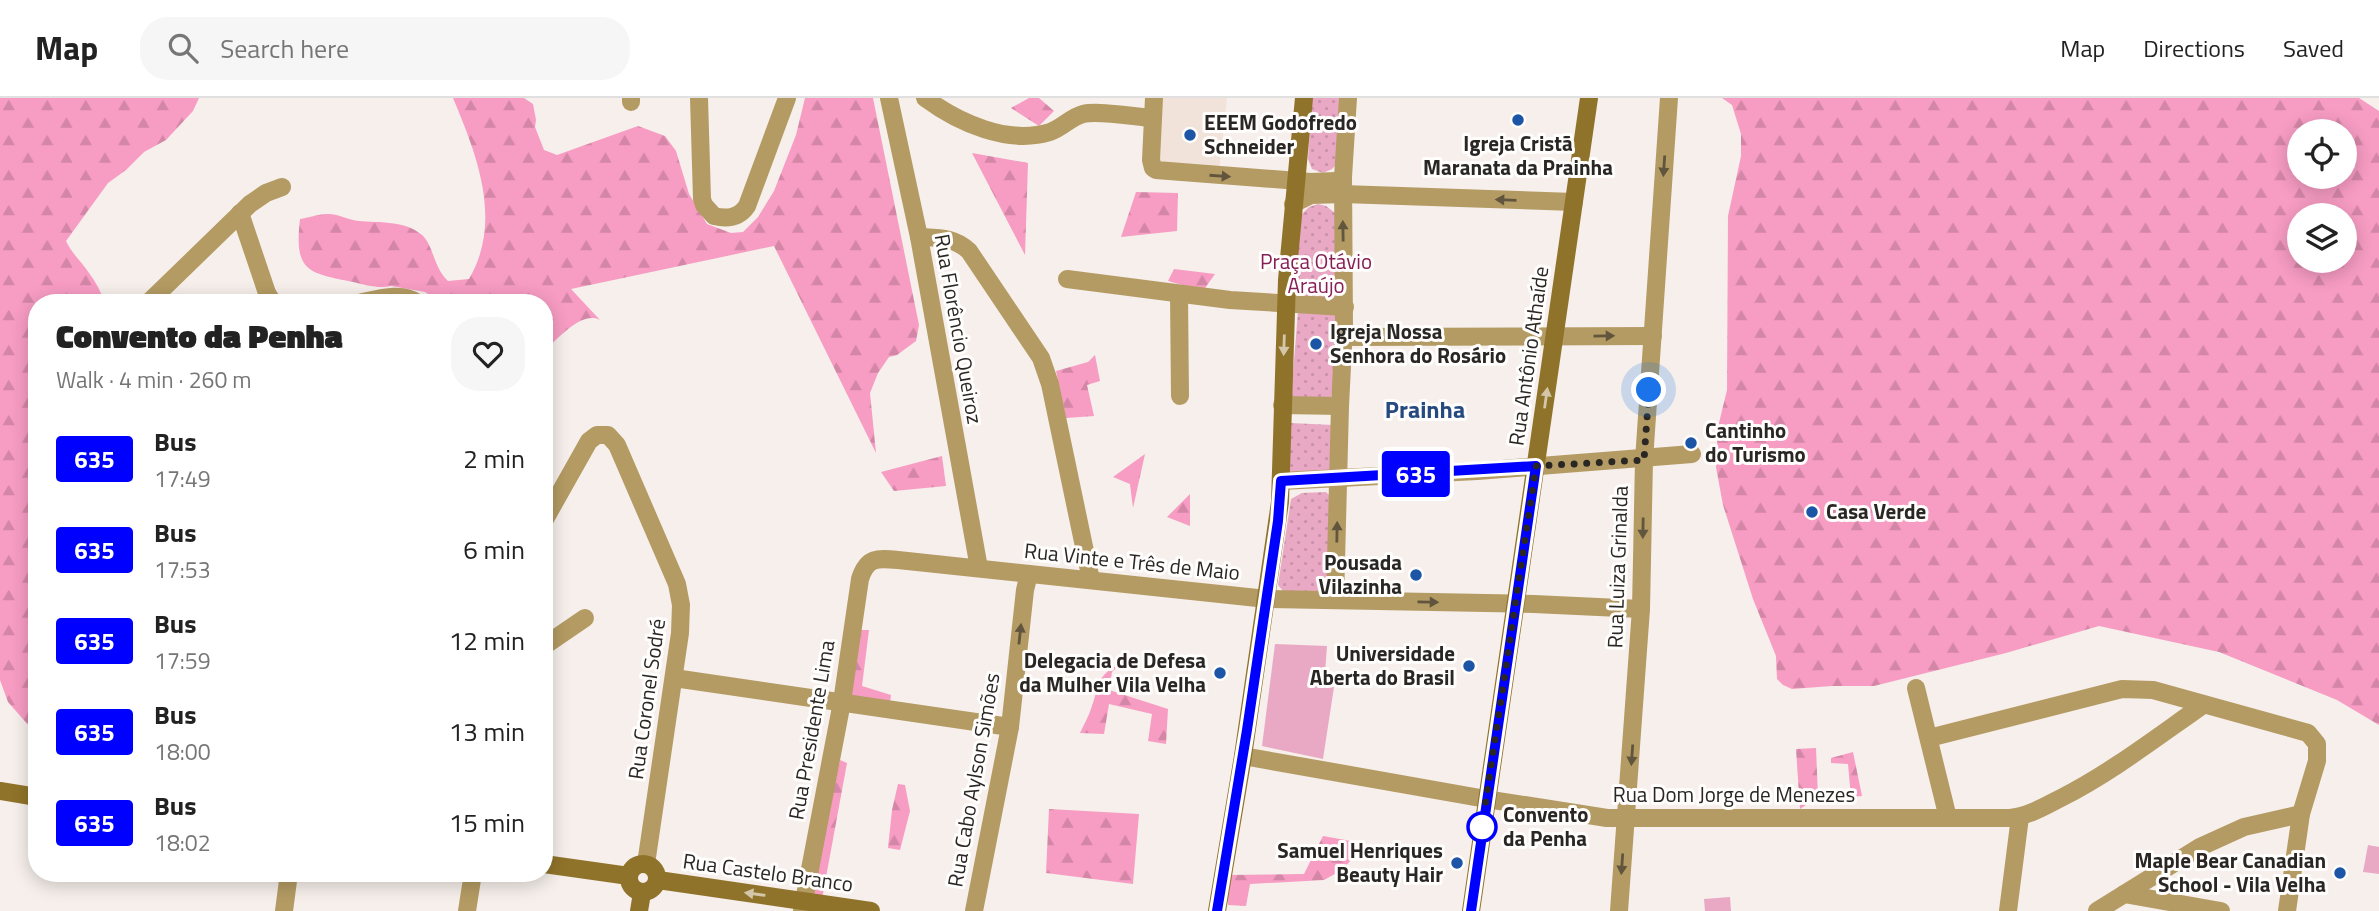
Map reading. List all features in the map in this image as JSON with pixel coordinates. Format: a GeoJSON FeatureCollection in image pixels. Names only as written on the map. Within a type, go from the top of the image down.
{"type":"FeatureCollection","features":[{"type":"Feature","properties":{"kind":"main road"},"geometry":{"type":"LineString","coordinates":[[1217,911],[1278,521],[1286,304],[1304,98]]}},
{"type":"Feature","properties":{"kind":"main road","name":"Rua Antônio Athaíde"},"geometry":{"type":"LineString","coordinates":[[1471,911],[1589,98]]}},
{"type":"Feature","properties":{"kind":"main road"},"geometry":{"type":"LineString","coordinates":[[0,791],[28,796]]}},
{"type":"Feature","properties":{"kind":"main road"},"geometry":{"type":"LineString","coordinates":[[646,864],[654,868],[658,880],[653,890],[642,893],[632,887],[629,876],[635,867],[646,864]]}},
{"type":"Feature","properties":{"kind":"main road"},"geometry":{"type":"LineString","coordinates":[[553,865],[629,876]]}},
{"type":"Feature","properties":{"kind":"main road","name":"Rua Castelo Branco"},"geometry":{"type":"LineString","coordinates":[[658,880],[803,906],[872,911]]}},
{"type":"Feature","properties":{"kind":"main road"},"geometry":{"type":"LineString","coordinates":[[639,911],[642,893]]}},
{"type":"Feature","properties":{"kind":"street"},"geometry":{"type":"LineString","coordinates":[[699,98],[702,199],[708,212],[726,218],[740,215],[747,206],[787,98]]}},
{"type":"Feature","properties":{"kind":"street","name":"Rua Florêncio Queiroz"},"geometry":{"type":"LineString","coordinates":[[889,98],[919,237],[979,568]]}},
{"type":"Feature","properties":{"kind":"street"},"geometry":{"type":"LineString","coordinates":[[925,98],[950,115],[975,126],[1019,135],[1051,132],[1087,113],[1153,118]]}},
{"type":"Feature","properties":{"kind":"street"},"geometry":{"type":"LineString","coordinates":[[1154,98],[1153,168],[1161,172],[1574,202]]}},
{"type":"Feature","properties":{"kind":"street"},"geometry":{"type":"LineString","coordinates":[[1335,600],[1345,307],[1343,186],[1348,98]]}},
{"type":"Feature","properties":{"kind":"street","name":"Rua Luiza Grinalda"},"geometry":{"type":"LineString","coordinates":[[1619,911],[1630,788],[1641,609],[1644,460],[1669,98]]}},
{"type":"Feature","properties":{"kind":"street"},"geometry":{"type":"LineString","coordinates":[[1293,204],[1311,195],[1343,186]]}},
{"type":"Feature","properties":{"kind":"street"},"geometry":{"type":"LineString","coordinates":[[157,294],[240,213],[258,198],[282,187]]}},
{"type":"Feature","properties":{"kind":"street"},"geometry":{"type":"LineString","coordinates":[[240,213],[268,294]]}},
{"type":"Feature","properties":{"kind":"street"},"geometry":{"type":"LineString","coordinates":[[919,237],[957,241],[970,251],[1041,358],[1048,374],[1091,580]]}},
{"type":"Feature","properties":{"kind":"street"},"geometry":{"type":"LineString","coordinates":[[1067,279],[1180,295],[1345,307]]}},
{"type":"Feature","properties":{"kind":"street"},"geometry":{"type":"LineString","coordinates":[[1180,295],[1180,396]]}},
{"type":"Feature","properties":{"kind":"street"},"geometry":{"type":"LineString","coordinates":[[1344,337],[1653,336]]}},
{"type":"Feature","properties":{"kind":"street"},"geometry":{"type":"LineString","coordinates":[[1282,405],[1340,406]]}},
{"type":"Feature","properties":{"kind":"street","name":"Rua Coronel Sodré"},"geometry":{"type":"LineString","coordinates":[[553,505],[589,441],[597,435],[612,437],[677,584],[682,619],[646,864]]}},
{"type":"Feature","properties":{"kind":"street"},"geometry":{"type":"LineString","coordinates":[[1281,481],[1644,460],[1692,454]]}},
{"type":"Feature","properties":{"kind":"street","name":"Rua Vinte e Três de Maio"},"geometry":{"type":"LineString","coordinates":[[872,561],[883,558],[1266,598],[1641,609]]}},
{"type":"Feature","properties":{"kind":"street","name":"Rua Presidente Lima"},"geometry":{"type":"LineString","coordinates":[[803,906],[842,702],[860,579],[864,567],[872,561]]}},
{"type":"Feature","properties":{"kind":"street","name":"Rua Cabo Aylson Simões"},"geometry":{"type":"LineString","coordinates":[[974,911],[1010,727],[1029,574]]}},
{"type":"Feature","properties":{"kind":"street"},"geometry":{"type":"LineString","coordinates":[[553,640],[584,618]]}},
{"type":"Feature","properties":{"kind":"street"},"geometry":{"type":"LineString","coordinates":[[674,678],[1010,727]]}},
{"type":"Feature","properties":{"kind":"street"},"geometry":{"type":"LineString","coordinates":[[1916,688],[1948,818]]}},
{"type":"Feature","properties":{"kind":"street"},"geometry":{"type":"LineString","coordinates":[[1929,738],[2122,689],[2153,690],[2308,733],[2317,744],[2317,761],[2301,814],[2287,911]]}},
{"type":"Feature","properties":{"kind":"street"},"geometry":{"type":"LineString","coordinates":[[2008,911],[2020,817],[2098,779],[2203,705]]}},
{"type":"Feature","properties":{"kind":"street","name":"Rua Dom Jorge de Menezes"},"geometry":{"type":"LineString","coordinates":[[1243,756],[1606,818],[2020,817]]}},
{"type":"Feature","properties":{"kind":"street"},"geometry":{"type":"LineString","coordinates":[[2097,911],[2200,847],[2244,827],[2301,814]]}},
{"type":"Feature","properties":{"kind":"street"},"geometry":{"type":"LineString","coordinates":[[284,911],[288,882]]}},
{"type":"Feature","properties":{"kind":"street"},"geometry":{"type":"LineString","coordinates":[[467,911],[472,882]]}},
{"type":"Feature","properties":{"kind":"street"},"geometry":{"type":"LineString","coordinates":[[2124,894],[2221,911]]}},
{"type":"Feature","properties":{"kind":"shaded area","name":"EEEM Godofredo Schneider"},"geometry":{"type":"Polygon","coordinates":[[[1159,98],[1227,98],[1219,171],[1158,165],[1159,98]]]}},
{"type":"Feature","properties":{"kind":"green space"},"geometry":{"type":"Polygon","coordinates":[[[0,98],[199,98],[193,111],[166,140],[144,152],[108,183],[66,241],[101,294],[28,294],[28,725],[8,702],[0,680],[0,98]]]}},
{"type":"Feature","properties":{"kind":"green space"},"geometry":{"type":"Polygon","coordinates":[[[453,98],[524,98],[533,104],[535,127],[544,150],[557,155],[638,126],[665,136],[676,151],[689,194],[707,224],[731,233],[743,232],[758,217],[774,191],[796,135],[805,98],[873,98],[919,325],[916,341],[897,355],[889,357],[878,373],[870,393],[876,453],[774,246],[571,289],[600,320],[585,319],[553,343],[553,294],[428,294],[324,276],[307,267],[299,250],[300,219],[331,214],[355,220],[391,223],[415,230],[426,240],[439,269],[448,281],[469,279],[479,257],[485,211],[478,165],[453,98]]]}},
{"type":"Feature","properties":{"kind":"green space"},"geometry":{"type":"Polygon","coordinates":[[[1029,98],[1039,98],[1054,111],[1039,126],[1011,108],[1029,98]]]}},
{"type":"Feature","properties":{"kind":"green space"},"geometry":{"type":"Polygon","coordinates":[[[1312,98],[1341,98],[1336,165],[1323,173],[1312,169],[1308,159],[1312,98]]]}},
{"type":"Feature","properties":{"kind":"green space"},"geometry":{"type":"Polygon","coordinates":[[[1722,98],[2359,98],[2379,111],[2379,725],[2337,700],[2219,652],[2099,626],[2006,653],[1874,686],[1792,689],[1783,685],[1777,679],[1776,656],[1753,599],[1723,505],[1716,467],[1718,427],[1727,390],[1728,216],[1741,156],[1741,134],[1732,105],[1722,98]]]}},
{"type":"Feature","properties":{"kind":"green space"},"geometry":{"type":"Polygon","coordinates":[[[972,153],[1028,163],[1025,255],[972,153]]]}},
{"type":"Feature","properties":{"kind":"green space"},"geometry":{"type":"Polygon","coordinates":[[[1136,192],[1178,193],[1177,231],[1121,237],[1136,192]]]}},
{"type":"Feature","properties":{"kind":"green space","name":"Praça Otávio Araújo"},"geometry":{"type":"Polygon","coordinates":[[[1318,204],[1335,213],[1338,300],[1292,299],[1300,216],[1309,207],[1318,204]]]}},
{"type":"Feature","properties":{"kind":"green space"},"geometry":{"type":"Polygon","coordinates":[[[1174,269],[1215,274],[1203,291],[1168,281],[1174,269]]]}},
{"type":"Feature","properties":{"kind":"green space"},"geometry":{"type":"Polygon","coordinates":[[[1298,311],[1339,315],[1331,401],[1291,398],[1298,311]]]}},
{"type":"Feature","properties":{"kind":"green space"},"geometry":{"type":"Polygon","coordinates":[[[1095,355],[1100,381],[1087,385],[1094,416],[1066,418],[1056,371],[1088,362],[1095,355]]]}},
{"type":"Feature","properties":{"kind":"green space"},"geometry":{"type":"Polygon","coordinates":[[[1290,423],[1333,425],[1332,475],[1288,476],[1290,423]]]}},
{"type":"Feature","properties":{"kind":"green space"},"geometry":{"type":"Polygon","coordinates":[[[1145,454],[1133,508],[1130,484],[1113,477],[1145,454]]]}},
{"type":"Feature","properties":{"kind":"green space"},"geometry":{"type":"Polygon","coordinates":[[[942,456],[946,486],[894,491],[881,472],[942,456]]]}},
{"type":"Feature","properties":{"kind":"green space"},"geometry":{"type":"Polygon","coordinates":[[[1326,492],[1330,496],[1328,588],[1323,592],[1283,591],[1278,585],[1291,499],[1302,493],[1326,492]]]}},
{"type":"Feature","properties":{"kind":"green space"},"geometry":{"type":"Polygon","coordinates":[[[1190,494],[1190,526],[1167,517],[1190,494]]]}},
{"type":"Feature","properties":{"kind":"green space"},"geometry":{"type":"Polygon","coordinates":[[[859,630],[869,630],[862,686],[891,695],[890,703],[848,697],[859,630]]]}},
{"type":"Feature","properties":{"kind":"green space"},"geometry":{"type":"Polygon","coordinates":[[[1275,644],[1327,646],[1324,686],[1334,687],[1323,759],[1262,746],[1275,644]]]}},
{"type":"Feature","properties":{"kind":"green space"},"geometry":{"type":"Polygon","coordinates":[[[1123,661],[1112,672],[1109,690],[1168,709],[1166,744],[1148,741],[1152,714],[1109,704],[1104,734],[1080,733],[1101,680],[1108,671],[1123,661]]]}},
{"type":"Feature","properties":{"kind":"green space"},"geometry":{"type":"Polygon","coordinates":[[[1816,748],[1818,797],[1800,809],[1796,749],[1816,748]]]}},
{"type":"Feature","properties":{"kind":"green space"},"geometry":{"type":"Polygon","coordinates":[[[1853,752],[1862,796],[1851,797],[1848,764],[1831,763],[1831,758],[1853,752]]]}},
{"type":"Feature","properties":{"kind":"green space"},"geometry":{"type":"Polygon","coordinates":[[[840,760],[847,763],[822,899],[810,897],[840,760]]]}},
{"type":"Feature","properties":{"kind":"green space"},"geometry":{"type":"Polygon","coordinates":[[[898,784],[905,785],[910,811],[900,850],[888,848],[898,784]]]}},
{"type":"Feature","properties":{"kind":"green space"},"geometry":{"type":"Polygon","coordinates":[[[1049,809],[1139,814],[1133,884],[1046,873],[1049,809]]]}},
{"type":"Feature","properties":{"kind":"green space"},"geometry":{"type":"Polygon","coordinates":[[[1323,836],[1364,846],[1342,870],[1324,880],[1250,884],[1246,906],[1228,905],[1226,875],[1304,874],[1323,836]]]}},
{"type":"Feature","properties":{"kind":"green space"},"geometry":{"type":"Polygon","coordinates":[[[2368,845],[2379,847],[2379,874],[2363,872],[2368,845]]]}},
{"type":"Feature","properties":{"kind":"green space"},"geometry":{"type":"Polygon","coordinates":[[[1730,897],[1731,911],[1705,911],[1704,899],[1730,897]]]}},
{"type":"Feature","properties":{"kind":"bus line","name":"635"},"geometry":{"type":"LineString","coordinates":[[1217,911],[1247,730],[1278,521],[1281,481],[1536,466],[1471,911]]}},
{"type":"Feature","properties":{"kind":"place","name":"Igreja Cristã Maranata da Prainha"},"geometry":{"type":"Point","coordinates":[1518,120]}},
{"type":"Feature","properties":{"kind":"place","name":"EEEM Godofredo Schneider"},"geometry":{"type":"Point","coordinates":[1190,135]}},
{"type":"Feature","properties":{"kind":"place","name":"Igreja Nossa Senhora do Rosário"},"geometry":{"type":"Point","coordinates":[1316,344]}},
{"type":"Feature","properties":{"kind":"place","name":"Cantinho do Turismo"},"geometry":{"type":"Point","coordinates":[1691,443]}},
{"type":"Feature","properties":{"kind":"place","name":"Casa Verde"},"geometry":{"type":"Point","coordinates":[1812,512]}},
{"type":"Feature","properties":{"kind":"place","name":"Pousada Vilazinha"},"geometry":{"type":"Point","coordinates":[1416,575]}},
{"type":"Feature","properties":{"kind":"place","name":"Universidade Aberta do Brasil"},"geometry":{"type":"Point","coordinates":[1469,666]}},
{"type":"Feature","properties":{"kind":"place","name":"Delegacia de Defesa da Mulher Vila Velha"},"geometry":{"type":"Point","coordinates":[1220,673]}},
{"type":"Feature","properties":{"kind":"place","name":"Convento da Penha"},"geometry":{"type":"Point","coordinates":[1482,827]}},
{"type":"Feature","properties":{"kind":"place","name":"Samuel Henriques Beauty Hair"},"geometry":{"type":"Point","coordinates":[1457,863]}},
{"type":"Feature","properties":{"kind":"place","name":"Maple Bear Canadian School - Vila Velha"},"geometry":{"type":"Point","coordinates":[2340,873]}},
{"type":"Feature","properties":{"kind":"district","name":"Prainha"},"geometry":{"type":"Point","coordinates":[1425,410]}},
{"type":"Feature","properties":{"kind":"route"},"geometry":{"type":"LineString","coordinates":[[1482,827],[1536,466],[1644,460],[1649,390]]}}]}
